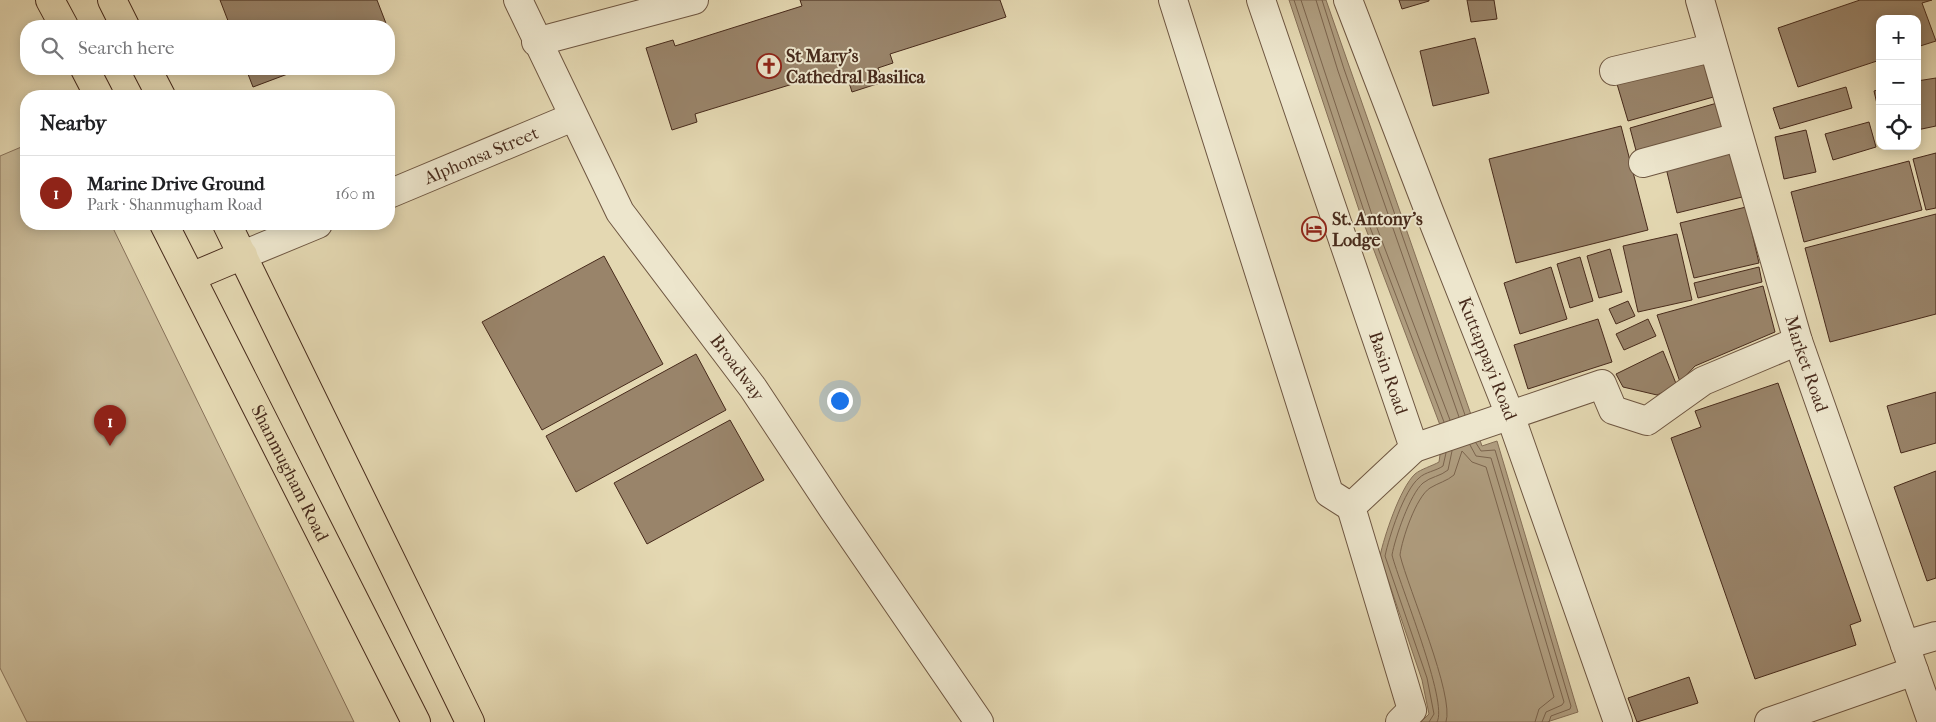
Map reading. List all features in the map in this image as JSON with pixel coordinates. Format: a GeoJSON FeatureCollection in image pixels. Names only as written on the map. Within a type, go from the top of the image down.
{"type":"FeatureCollection","features":[{"type":"Feature","properties":{"kind":"main road"},"geometry":{"type":"LineString","coordinates":[[50,0],[61,20]]}},
{"type":"Feature","properties":{"kind":"main road"},"geometry":{"type":"LineString","coordinates":[[112,0],[122,20]]}},
{"type":"Feature","properties":{"kind":"main road"},"geometry":{"type":"LineString","coordinates":[[88,75],[96,90]]}},
{"type":"Feature","properties":{"kind":"main road"},"geometry":{"type":"LineString","coordinates":[[150,75],[158,90]]}},
{"type":"Feature","properties":{"kind":"main road","name":"Shanmugham Road"},"geometry":{"type":"LineString","coordinates":[[167,230],[416,722]]}},
{"type":"Feature","properties":{"kind":"main road"},"geometry":{"type":"LineString","coordinates":[[230,230],[470,722]]}},
{"type":"Feature","properties":{"kind":"main road"},"geometry":{"type":"LineString","coordinates":[[191,277],[243,255]]}},
{"type":"Feature","properties":{"kind":"street","name":"Broadway"},"geometry":{"type":"LineString","coordinates":[[518,0],[536,42],[620,212],[753,388],[832,510],[979,722]]}},
{"type":"Feature","properties":{"kind":"street"},"geometry":{"type":"LineString","coordinates":[[536,42],[694,0]]}},
{"type":"Feature","properties":{"kind":"street"},"geometry":{"type":"LineString","coordinates":[[1173,0],[1329,493],[1351,507],[1412,710],[1400,722]]}},
{"type":"Feature","properties":{"kind":"street","name":"Basin Road"},"geometry":{"type":"LineString","coordinates":[[1261,0],[1414,448]]}},
{"type":"Feature","properties":{"kind":"street","name":"Kuttappayi Road"},"geometry":{"type":"LineString","coordinates":[[1348,0],[1510,415],[1618,722]]}},
{"type":"Feature","properties":{"kind":"street","name":"Market Road"},"geometry":{"type":"LineString","coordinates":[[1700,0],[1712,48],[1798,341],[1932,722]]}},
{"type":"Feature","properties":{"kind":"street"},"geometry":{"type":"LineString","coordinates":[[1614,71],[1712,48]]}},
{"type":"Feature","properties":{"kind":"street","name":"Alphonsa Street"},"geometry":{"type":"LineString","coordinates":[[395,191],[573,116]]}},
{"type":"Feature","properties":{"kind":"street"},"geometry":{"type":"LineString","coordinates":[[1643,163],[1738,137]]}},
{"type":"Feature","properties":{"kind":"street"},"geometry":{"type":"LineString","coordinates":[[243,255],[303,230]]}},
{"type":"Feature","properties":{"kind":"street"},"geometry":{"type":"LineString","coordinates":[[1351,507],[1414,448],[1602,384],[1613,410],[1646,421],[1703,380],[1798,341]]}},
{"type":"Feature","properties":{"kind":"street"},"geometry":{"type":"LineString","coordinates":[[1905,644],[1936,636]]}},
{"type":"Feature","properties":{"kind":"street"},"geometry":{"type":"LineString","coordinates":[[1769,722],[1914,671]]}},
{"type":"Feature","properties":{"kind":"shaded area"},"geometry":{"type":"Polygon","coordinates":[[[20,148],[20,230],[114,230],[354,722],[27,722],[0,668],[0,156],[20,148]]]}},
{"type":"Feature","properties":{"kind":"water"},"geometry":{"type":"Polygon","coordinates":[[[1289,0],[1326,0],[1482,446],[1497,441],[1578,712],[1547,722],[1421,722],[1429,714],[1422,680],[1380,556],[1393,513],[1409,481],[1417,472],[1439,462],[1443,433],[1361,216],[1289,0]]]}},
{"type":"Feature","properties":{"kind":"building"},"geometry":{"type":"Polygon","coordinates":[[[220,0],[377,0],[385,20],[228,20],[220,0]]]}},
{"type":"Feature","properties":{"kind":"building","name":"St Mary's Cathedral Basilica"},"geometry":{"type":"Polygon","coordinates":[[[800,0],[1000,0],[1006,17],[890,54],[893,63],[878,68],[883,82],[852,92],[847,76],[824,83],[822,75],[695,114],[697,122],[672,130],[646,48],[673,40],[675,46],[802,6],[800,0]]]}},
{"type":"Feature","properties":{"kind":"building"},"geometry":{"type":"Polygon","coordinates":[[[1399,0],[1429,0],[1429,1],[1402,9],[1399,0]]]}},
{"type":"Feature","properties":{"kind":"building"},"geometry":{"type":"Polygon","coordinates":[[[1467,0],[1494,0],[1497,19],[1471,22],[1467,0]]]}},
{"type":"Feature","properties":{"kind":"building"},"geometry":{"type":"Polygon","coordinates":[[[1860,0],[1932,0],[1922,3],[1936,41],[1921,46],[1921,15],[1876,15],[1876,61],[1798,87],[1778,28],[1860,0]]]}},
{"type":"Feature","properties":{"kind":"building"},"geometry":{"type":"Polygon","coordinates":[[[1475,38],[1489,93],[1433,106],[1420,51],[1475,38]]]}},
{"type":"Feature","properties":{"kind":"building"},"geometry":{"type":"Polygon","coordinates":[[[1707,58],[1717,96],[1628,121],[1617,84],[1707,58]]]}},
{"type":"Feature","properties":{"kind":"building"},"geometry":{"type":"Polygon","coordinates":[[[248,75],[285,75],[253,87],[248,75]]]}},
{"type":"Feature","properties":{"kind":"building"},"geometry":{"type":"Polygon","coordinates":[[[1936,78],[1936,126],[1921,129],[1921,105],[1921,80],[1936,78]]]}},
{"type":"Feature","properties":{"kind":"building"},"geometry":{"type":"Polygon","coordinates":[[[1846,87],[1852,108],[1780,129],[1773,108],[1846,87]]]}},
{"type":"Feature","properties":{"kind":"building"},"geometry":{"type":"Polygon","coordinates":[[[1717,103],[1725,133],[1638,158],[1630,128],[1717,103]]]}},
{"type":"Feature","properties":{"kind":"building"},"geometry":{"type":"Polygon","coordinates":[[[1869,122],[1876,147],[1833,160],[1825,134],[1869,122]]]}},
{"type":"Feature","properties":{"kind":"building"},"geometry":{"type":"Polygon","coordinates":[[[1621,126],[1648,230],[1516,263],[1489,159],[1621,126]]]}},
{"type":"Feature","properties":{"kind":"building"},"geometry":{"type":"Polygon","coordinates":[[[1806,130],[1816,172],[1784,179],[1775,137],[1806,130]]]}},
{"type":"Feature","properties":{"kind":"building"},"geometry":{"type":"Polygon","coordinates":[[[1729,149],[1742,197],[1677,213],[1665,164],[1729,149]]]}},
{"type":"Feature","properties":{"kind":"building"},"geometry":{"type":"Polygon","coordinates":[[[1936,153],[1936,208],[1926,210],[1913,159],[1936,153]]]}},
{"type":"Feature","properties":{"kind":"building"},"geometry":{"type":"Polygon","coordinates":[[[1909,161],[1922,210],[1804,242],[1791,192],[1909,161]]]}},
{"type":"Feature","properties":{"kind":"building"},"geometry":{"type":"Polygon","coordinates":[[[1746,207],[1759,263],[1694,278],[1680,223],[1746,207]]]}},
{"type":"Feature","properties":{"kind":"building"},"geometry":{"type":"Polygon","coordinates":[[[1936,214],[1936,314],[1830,342],[1805,248],[1936,214]]]}},
{"type":"Feature","properties":{"kind":"building"},"geometry":{"type":"Polygon","coordinates":[[[1677,234],[1692,300],[1638,312],[1623,246],[1677,234]]]}},
{"type":"Feature","properties":{"kind":"building"},"geometry":{"type":"Polygon","coordinates":[[[1610,249],[1622,292],[1599,298],[1587,256],[1610,249]]]}},
{"type":"Feature","properties":{"kind":"building"},"geometry":{"type":"Polygon","coordinates":[[[604,256],[663,364],[542,430],[482,322],[604,256]]]}},
{"type":"Feature","properties":{"kind":"building"},"geometry":{"type":"Polygon","coordinates":[[[1580,257],[1593,301],[1570,308],[1557,264],[1580,257]]]}},
{"type":"Feature","properties":{"kind":"building"},"geometry":{"type":"Polygon","coordinates":[[[1551,267],[1567,319],[1520,334],[1504,283],[1551,267]]]}},
{"type":"Feature","properties":{"kind":"building"},"geometry":{"type":"Polygon","coordinates":[[[1759,267],[1762,282],[1698,298],[1694,283],[1759,267]]]}},
{"type":"Feature","properties":{"kind":"building"},"geometry":{"type":"Polygon","coordinates":[[[1763,286],[1775,332],[1695,366],[1680,382],[1657,315],[1763,286]]]}},
{"type":"Feature","properties":{"kind":"building"},"geometry":{"type":"Polygon","coordinates":[[[1628,301],[1635,316],[1616,324],[1609,309],[1628,301]]]}},
{"type":"Feature","properties":{"kind":"building"},"geometry":{"type":"Polygon","coordinates":[[[1598,319],[1612,362],[1528,389],[1514,345],[1598,319]]]}},
{"type":"Feature","properties":{"kind":"building"},"geometry":{"type":"Polygon","coordinates":[[[1648,319],[1656,336],[1624,350],[1616,334],[1648,319]]]}},
{"type":"Feature","properties":{"kind":"building"},"geometry":{"type":"Polygon","coordinates":[[[1663,351],[1677,386],[1657,395],[1623,387],[1616,374],[1663,351]]]}},
{"type":"Feature","properties":{"kind":"building"},"geometry":{"type":"Polygon","coordinates":[[[696,354],[726,410],[576,492],[546,436],[696,354]]]}},
{"type":"Feature","properties":{"kind":"building"},"geometry":{"type":"Polygon","coordinates":[[[1778,383],[1861,621],[1850,625],[1856,645],[1755,679],[1671,438],[1701,427],[1695,411],[1778,383]]]}},
{"type":"Feature","properties":{"kind":"building"},"geometry":{"type":"Polygon","coordinates":[[[1936,392],[1936,443],[1901,453],[1887,406],[1936,392]]]}},
{"type":"Feature","properties":{"kind":"building"},"geometry":{"type":"Polygon","coordinates":[[[730,420],[764,480],[647,544],[614,483],[730,420]]]}},
{"type":"Feature","properties":{"kind":"building"},"geometry":{"type":"Polygon","coordinates":[[[1936,471],[1936,578],[1927,581],[1894,487],[1936,471]]]}},
{"type":"Feature","properties":{"kind":"building"},"geometry":{"type":"Polygon","coordinates":[[[1689,677],[1698,703],[1637,722],[1628,698],[1689,677]]]}},
{"type":"Feature","properties":{"kind":"place","name":"St Mary's Cathedral Basilica"},"geometry":{"type":"Point","coordinates":[769,66]}},
{"type":"Feature","properties":{"kind":"place","name":"St. Antony's Lodge"},"geometry":{"type":"Point","coordinates":[1314,229]}},
{"type":"Feature","properties":{"kind":"place","name":"Marine Drive Ground"},"geometry":{"type":"Point","coordinates":[110,446]}}]}
